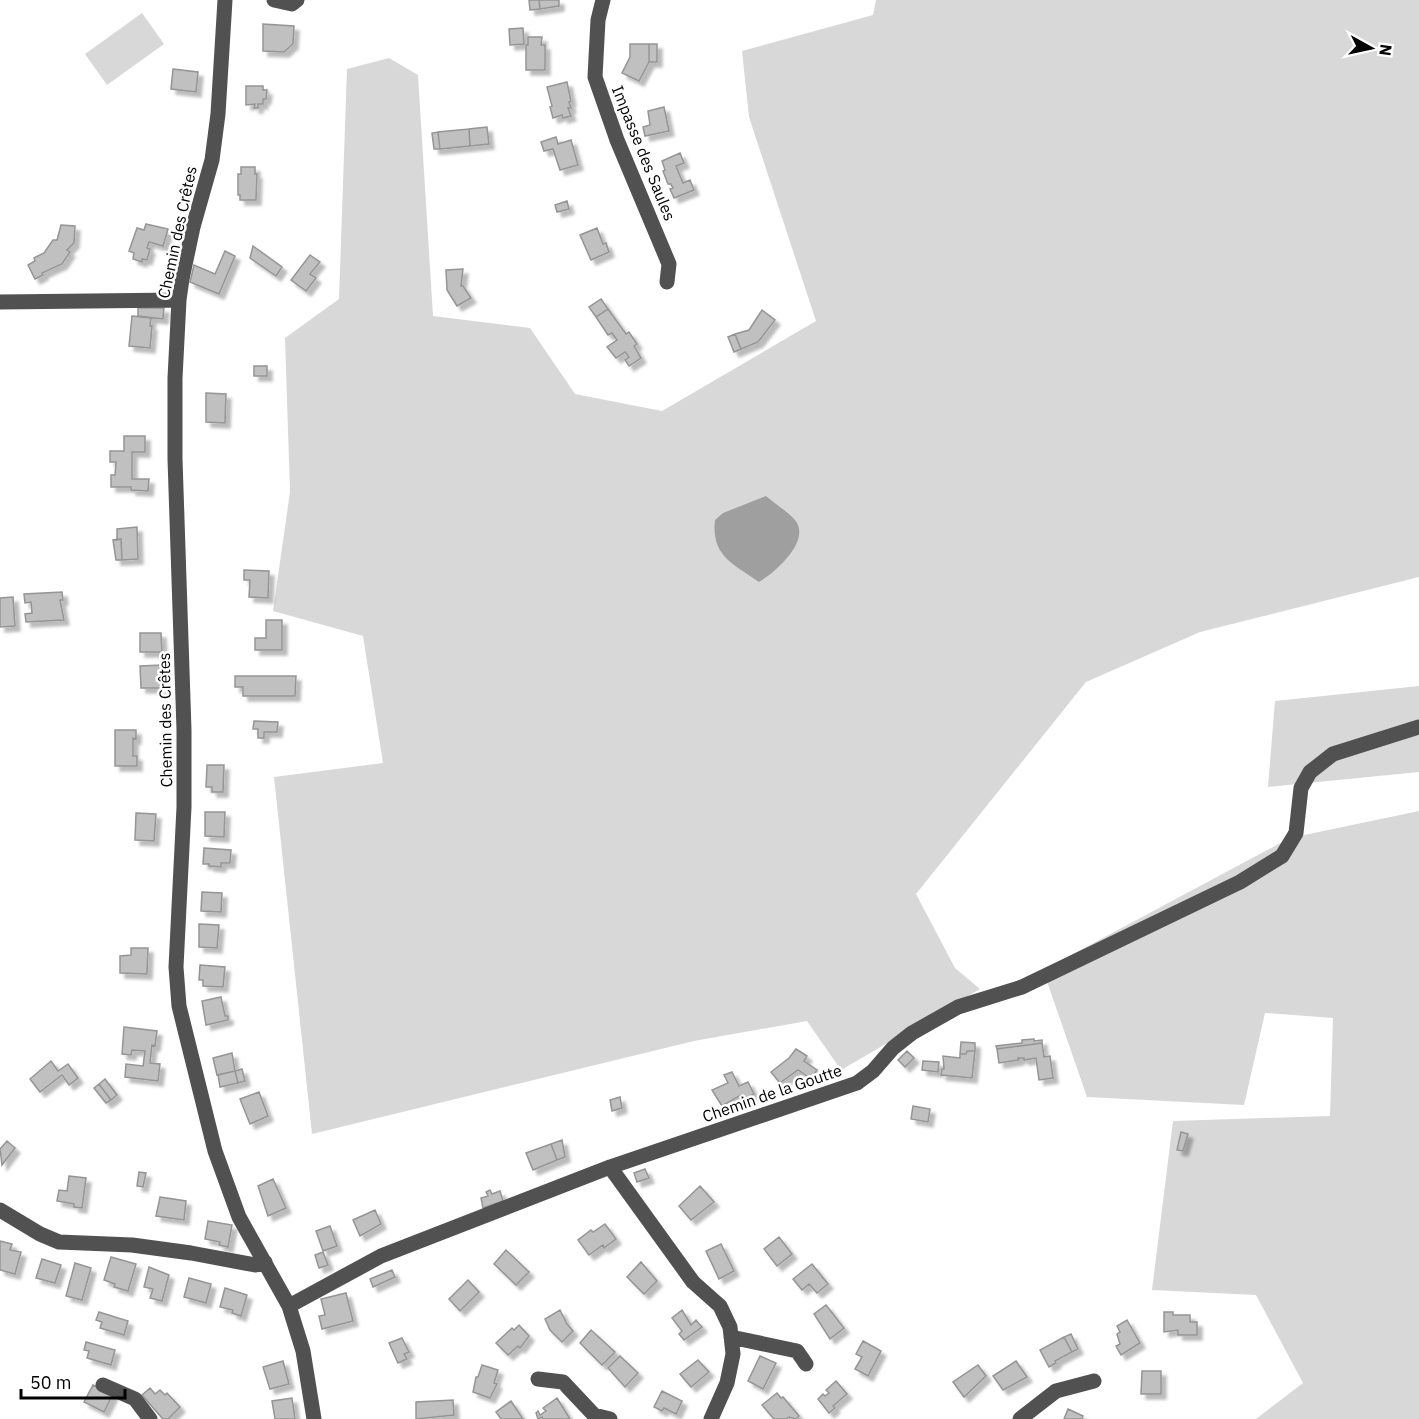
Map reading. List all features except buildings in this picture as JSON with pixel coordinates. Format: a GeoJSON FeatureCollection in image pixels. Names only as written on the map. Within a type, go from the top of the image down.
{"type":"FeatureCollection","features":[{"type":"Feature","properties":{"kind":"street","name":"Chemin des Crêtes"},"geometry":{"type":"LineString","coordinates":[[225,0],[218,114],[212,160],[193,227],[179,300],[175,378],[184,796],[176,967],[179,1006],[215,1151],[239,1217],[289,1306],[303,1351],[314,1419]]}},
{"type":"Feature","properties":{"kind":"street"},"geometry":{"type":"LineString","coordinates":[[274,0],[292,4],[297,0]]}},
{"type":"Feature","properties":{"kind":"street","name":"Impasse des Saules"},"geometry":{"type":"LineString","coordinates":[[603,0],[598,20],[595,77],[616,140],[669,264],[667,282]]}},
{"type":"Feature","properties":{"kind":"street"},"geometry":{"type":"LineString","coordinates":[[0,302],[179,300]]}},
{"type":"Feature","properties":{"kind":"street","name":"Chemin de la Goutte"},"geometry":{"type":"LineString","coordinates":[[289,1306],[381,1256],[610,1167],[857,1083],[873,1071],[893,1047],[912,1033],[958,1007],[1022,987],[1240,882],[1282,856],[1296,833],[1301,788],[1310,772],[1333,754],[1419,727]]}},
{"type":"Feature","properties":{"kind":"street"},"geometry":{"type":"LineString","coordinates":[[610,1167],[693,1282],[720,1306],[730,1327],[733,1354],[728,1383],[711,1419]]}},
{"type":"Feature","properties":{"kind":"street"},"geometry":{"type":"LineString","coordinates":[[0,1210],[40,1234],[59,1242],[132,1245],[255,1265],[265,1262]]}},
{"type":"Feature","properties":{"kind":"street"},"geometry":{"type":"LineString","coordinates":[[731,1337],[797,1351],[806,1364]]}},
{"type":"Feature","properties":{"kind":"street"},"geometry":{"type":"LineString","coordinates":[[538,1378],[563,1382],[594,1415],[610,1419]]}},
{"type":"Feature","properties":{"kind":"street"},"geometry":{"type":"LineString","coordinates":[[1020,1419],[1056,1391],[1094,1381]]}},
{"type":"Feature","properties":{"kind":"street"},"geometry":{"type":"LineString","coordinates":[[103,1384],[135,1399],[150,1419]]}},
{"type":"Feature","properties":{"kind":"shaded area"},"geometry":{"type":"Polygon","coordinates":[[[876,0],[1419,0],[1419,577],[1200,632],[1086,682],[916,894],[955,968],[980,989],[841,1070],[807,1021],[694,1041],[312,1134],[274,777],[383,763],[363,636],[273,611],[290,492],[285,338],[339,299],[347,69],[389,58],[418,75],[433,316],[530,328],[575,394],[662,411],[816,321],[749,117],[742,51],[873,15],[876,0]]]}},
{"type":"Feature","properties":{"kind":"shaded area"},"geometry":{"type":"Polygon","coordinates":[[[142,13],[164,44],[107,85],[85,54],[142,13]]]}},
{"type":"Feature","properties":{"kind":"shaded area"},"geometry":{"type":"Polygon","coordinates":[[[766,496],[795,520],[799,528],[799,537],[789,556],[759,582],[733,564],[720,551],[715,532],[715,520],[723,513],[766,496]]]}},
{"type":"Feature","properties":{"kind":"shaded area"},"geometry":{"type":"Polygon","coordinates":[[[1419,686],[1419,772],[1268,787],[1275,701],[1419,686]]]}},
{"type":"Feature","properties":{"kind":"shaded area"},"geometry":{"type":"Polygon","coordinates":[[[1419,811],[1419,1419],[1256,1419],[1303,1383],[1256,1295],[1152,1290],[1173,1121],[1330,1116],[1333,1018],[1265,1013],[1244,1105],[1087,1097],[1043,970],[1290,838],[1419,811]]]}}]}
